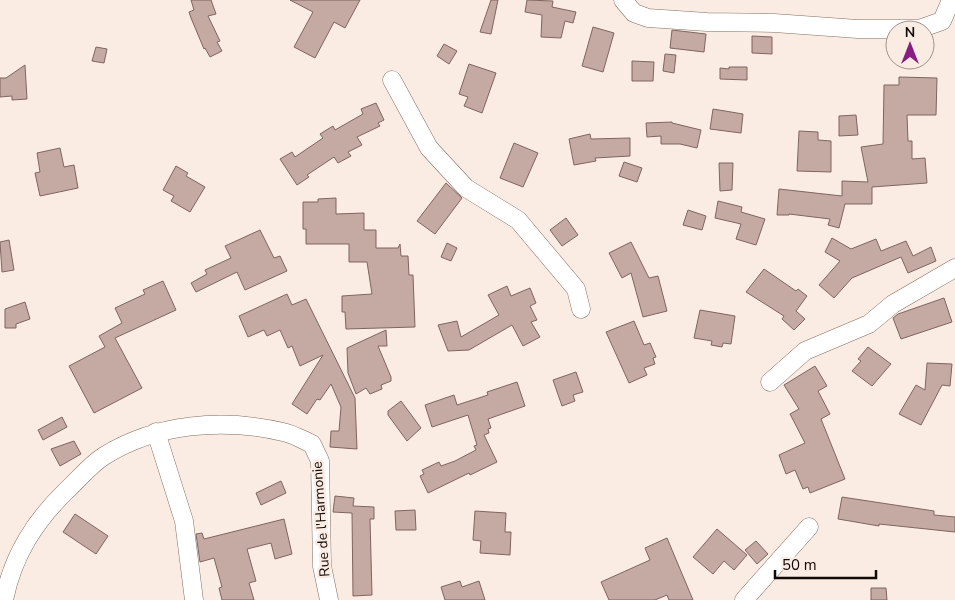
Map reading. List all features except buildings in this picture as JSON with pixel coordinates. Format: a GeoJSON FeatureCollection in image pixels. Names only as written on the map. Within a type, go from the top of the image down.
{"type":"FeatureCollection","features":[{"type":"Feature","properties":{"kind":"street"},"geometry":{"type":"LineString","coordinates":[[623,0],[634,13],[648,18],[707,22],[774,23],[858,29],[919,29],[942,21],[951,0]]}},
{"type":"Feature","properties":{"kind":"street"},"geometry":{"type":"LineString","coordinates":[[392,80],[429,148],[466,188],[518,220],[576,289],[581,309]]}},
{"type":"Feature","properties":{"kind":"street"},"geometry":{"type":"LineString","coordinates":[[770,382],[805,351],[868,324],[893,304],[955,268]]}},
{"type":"Feature","properties":{"kind":"street","name":"Rue de l'Harmonie"},"geometry":{"type":"LineString","coordinates":[[4,600],[8,581],[19,553],[35,528],[52,505],[102,458],[124,445],[156,432],[185,427],[241,425],[285,432],[312,444],[320,461],[322,566],[329,600]]}},
{"type":"Feature","properties":{"kind":"street"},"geometry":{"type":"LineString","coordinates":[[156,432],[184,521],[194,600]]}},
{"type":"Feature","properties":{"kind":"street"},"geometry":{"type":"LineString","coordinates":[[744,600],[809,527]]}}]}
